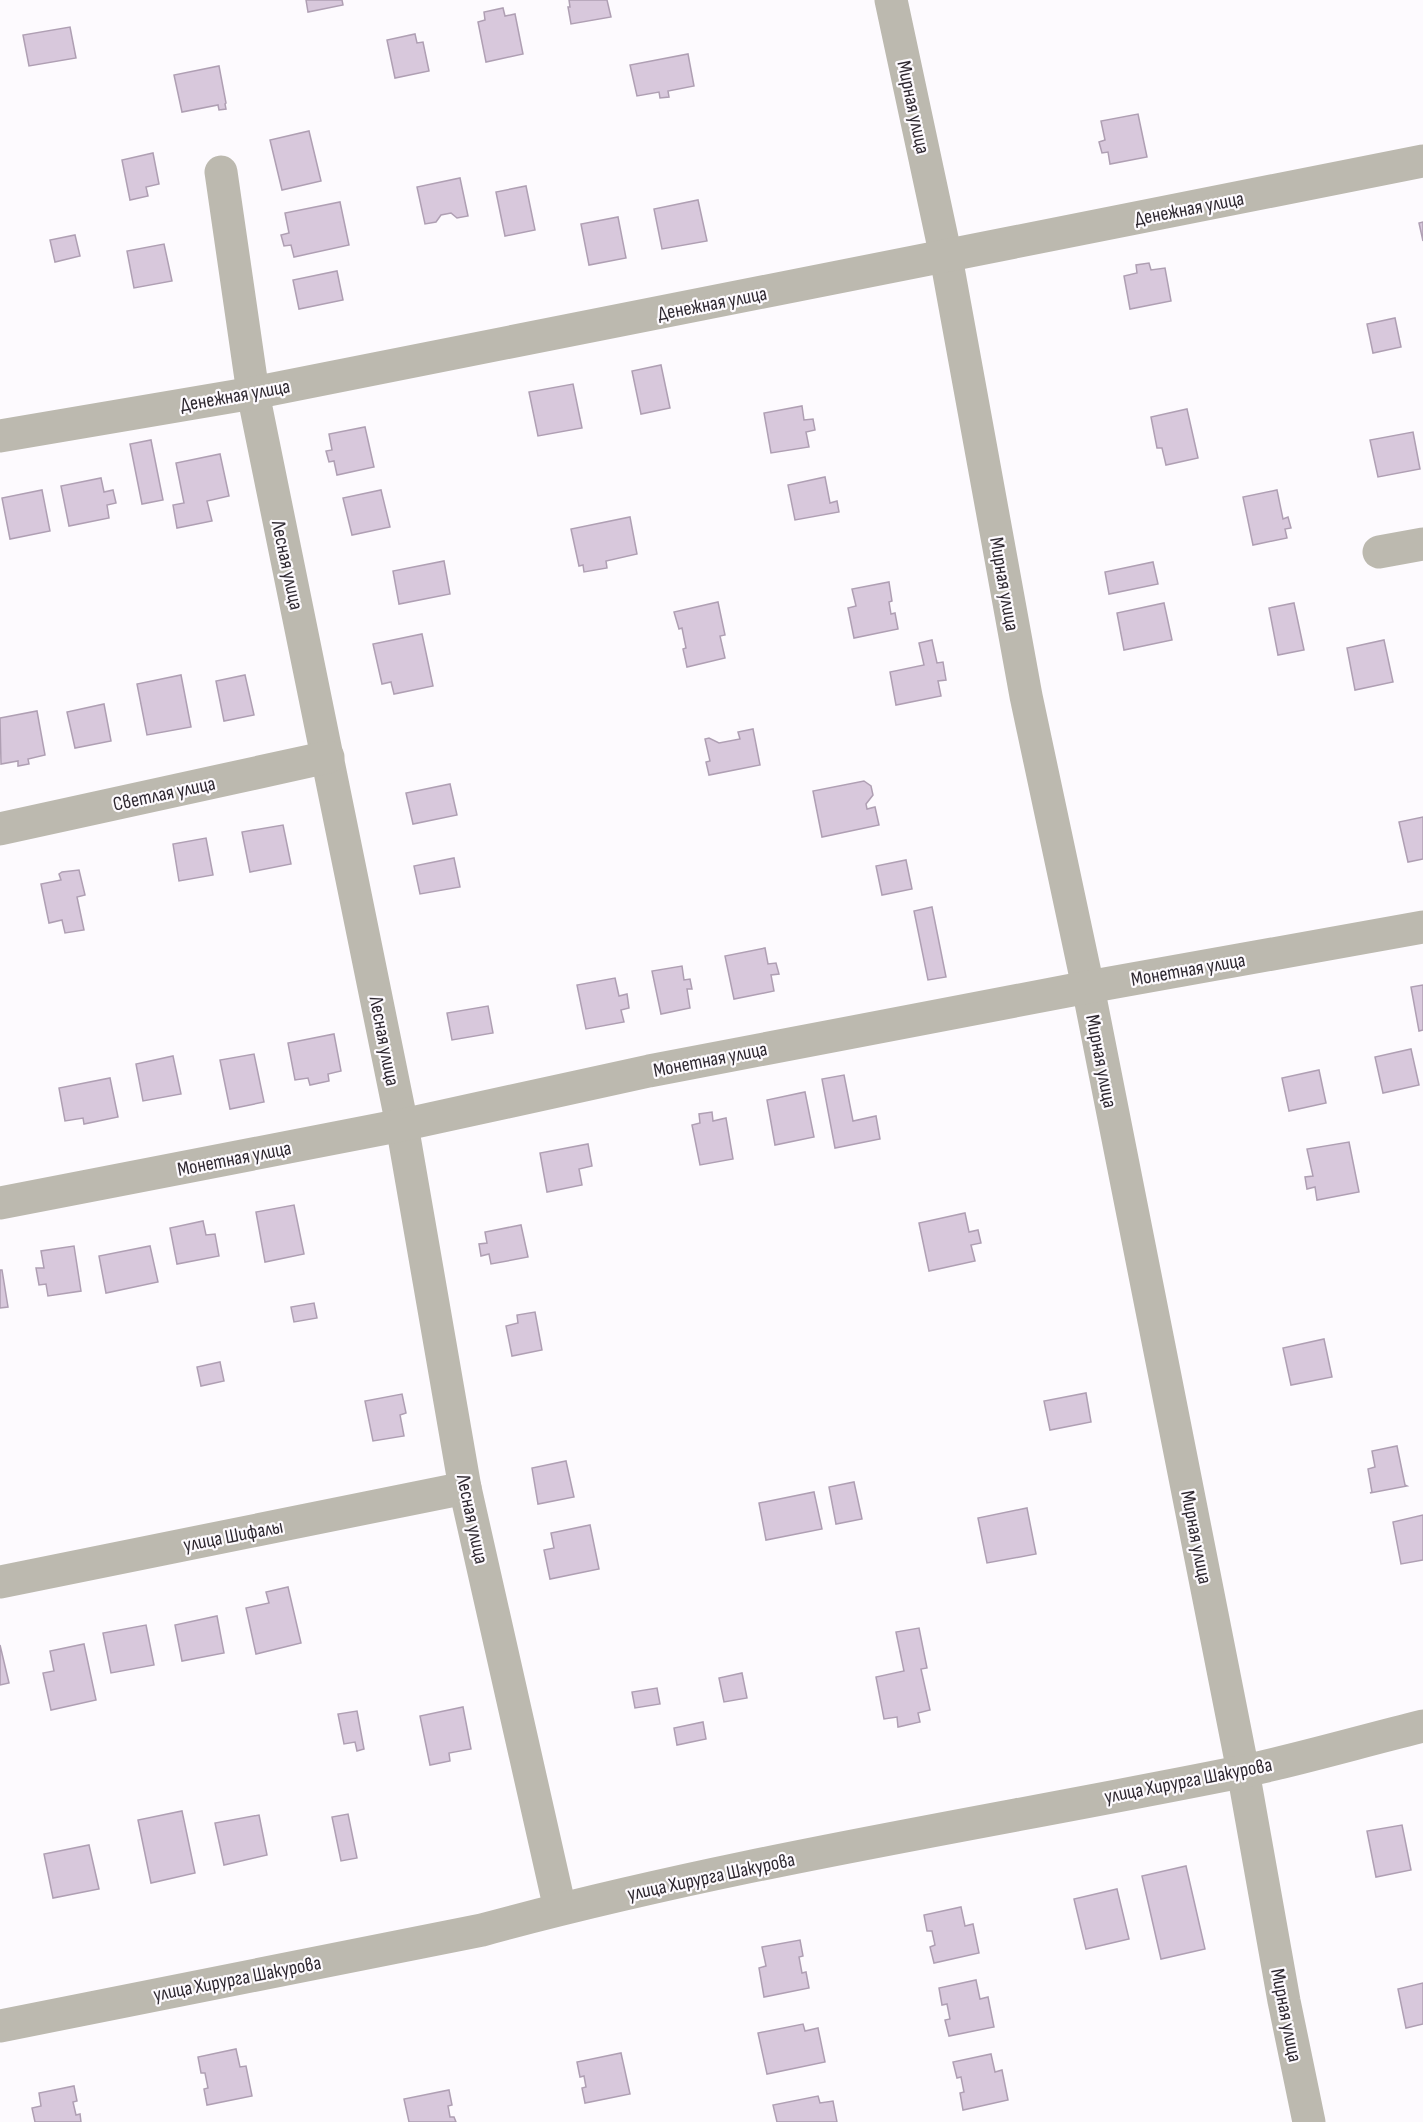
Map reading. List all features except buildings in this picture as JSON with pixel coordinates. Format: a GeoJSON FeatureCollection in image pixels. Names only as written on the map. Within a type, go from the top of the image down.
{"type":"FeatureCollection","features":[{"type":"Feature","properties":{"kind":"street","name":"Мирная улица"},"geometry":{"type":"LineString","coordinates":[[891,0],[946,256],[1026,696],[1088,987],[1243,1771],[1284,2001],[1309,2122]]}},
{"type":"Feature","properties":{"kind":"street","name":"Денежная улица"},"geometry":{"type":"LineString","coordinates":[[0,436],[253,393],[1423,161]]}},
{"type":"Feature","properties":{"kind":"street","name":"Лесная улица"},"geometry":{"type":"LineString","coordinates":[[221,172],[253,393],[402,1125],[465,1488],[560,1908]]}},
{"type":"Feature","properties":{"kind":"street"},"geometry":{"type":"LineString","coordinates":[[1379,552],[1423,544]]}},
{"type":"Feature","properties":{"kind":"street","name":"Светлая улица"},"geometry":{"type":"LineString","coordinates":[[0,829],[328,757]]}},
{"type":"Feature","properties":{"kind":"street","name":"Монетная улица"},"geometry":{"type":"LineString","coordinates":[[0,1203],[402,1125],[649,1071],[1088,987],[1423,927]]}},
{"type":"Feature","properties":{"kind":"street","name":"улица Шифалы"},"geometry":{"type":"LineString","coordinates":[[0,1582],[465,1488]]}},
{"type":"Feature","properties":{"kind":"street","name":"улица Хирурга Шакурова"},"geometry":{"type":"LineString","coordinates":[[0,2026],[482,1930],[560,1908],[849,1846],[1243,1771],[1423,1726]]}}]}
